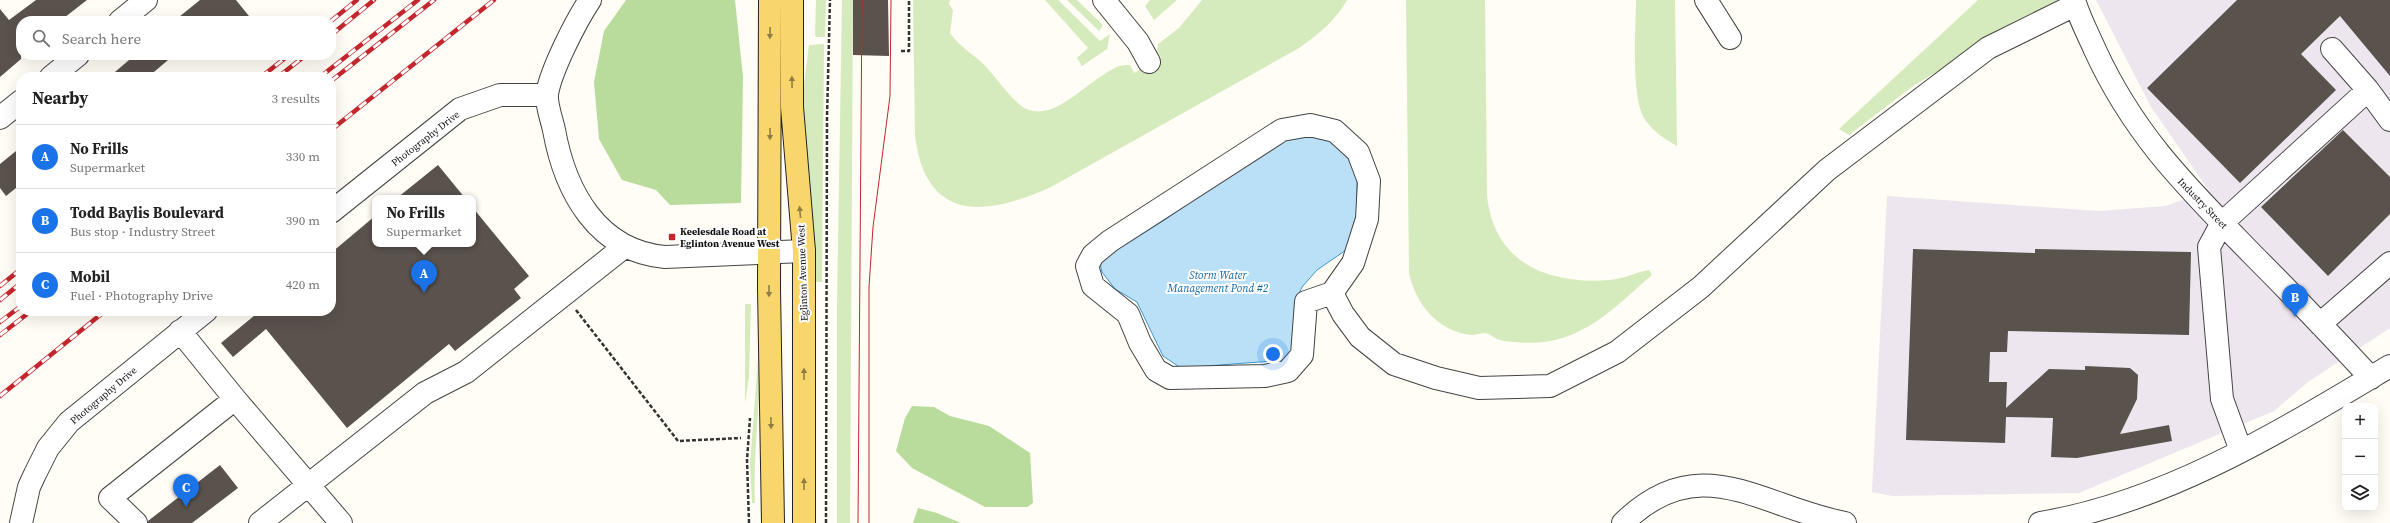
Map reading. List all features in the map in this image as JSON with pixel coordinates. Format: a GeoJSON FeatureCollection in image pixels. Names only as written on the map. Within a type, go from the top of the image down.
{"type":"FeatureCollection","features":[{"type":"Feature","properties":{"kind":"main road"},"geometry":{"type":"LineString","coordinates":[[770,0],[769,252],[773,523]]}},
{"type":"Feature","properties":{"kind":"main road","name":"Eglinton Avenue West"},"geometry":{"type":"LineString","coordinates":[[792,0],[792,107],[804,250],[804,523]]}},
{"type":"Feature","properties":{"kind":"street"},"geometry":{"type":"LineString","coordinates":[[126,16],[146,0]]}},
{"type":"Feature","properties":{"kind":"street"},"geometry":{"type":"LineString","coordinates":[[590,0],[564,50],[547,95],[558,156],[581,204],[599,229],[624,247],[650,256],[665,257],[804,250]]}},
{"type":"Feature","properties":{"kind":"street"},"geometry":{"type":"LineString","coordinates":[[1104,0],[1138,42],[1149,62]]}},
{"type":"Feature","properties":{"kind":"street"},"geometry":{"type":"LineString","coordinates":[[1706,0],[1730,38]]}},
{"type":"Feature","properties":{"kind":"street"},"geometry":{"type":"LineString","coordinates":[[1332,293],[1343,314],[1360,337],[1394,364],[1436,378],[1479,388],[1550,386],[1617,352],[1701,288],[1827,170],[1988,48],[2075,3]]}},
{"type":"Feature","properties":{"kind":"street","name":"Industry Street"},"geometry":{"type":"LineString","coordinates":[[2075,3],[2107,76],[2137,127],[2167,165],[2371,378]]}},
{"type":"Feature","properties":{"kind":"street"},"geometry":{"type":"LineString","coordinates":[[2332,49],[2368,90],[2390,120]]}},
{"type":"Feature","properties":{"kind":"street"},"geometry":{"type":"LineString","coordinates":[[57,72],[72,60]]}},
{"type":"Feature","properties":{"kind":"street"},"geometry":{"type":"LineString","coordinates":[[2241,451],[2222,399],[2209,247],[2222,223],[2368,90]]}},
{"type":"Feature","properties":{"kind":"street","name":"Photography Drive"},"geometry":{"type":"LineString","coordinates":[[336,208],[460,109],[500,95],[547,95]]}},
{"type":"Feature","properties":{"kind":"street"},"geometry":{"type":"LineString","coordinates":[[0,118],[16,105]]}},
{"type":"Feature","properties":{"kind":"street"},"geometry":{"type":"LineString","coordinates":[[1310,124],[1335,131],[1358,152],[1368,181],[1367,219],[1353,263],[1332,293],[1306,302],[1302,355],[1288,371],[1265,376],[1170,378],[1156,370],[1140,343],[1128,314],[1093,286],[1087,266],[1093,255],[1110,241],[1282,130],[1310,124]]}},
{"type":"Feature","properties":{"kind":"street"},"geometry":{"type":"LineString","coordinates":[[260,523],[424,393],[466,372],[624,247]]}},
{"type":"Feature","properties":{"kind":"street"},"geometry":{"type":"LineString","coordinates":[[2320,324],[2390,263]]}},
{"type":"Feature","properties":{"kind":"street","name":"Photography Drive"},"geometry":{"type":"LineString","coordinates":[[21,523],[29,487],[48,448],[65,427],[200,316]]}},
{"type":"Feature","properties":{"kind":"street"},"geometry":{"type":"LineString","coordinates":[[180,331],[235,399],[309,483],[341,523]]}},
{"type":"Feature","properties":{"kind":"street"},"geometry":{"type":"LineString","coordinates":[[2040,523],[2070,519],[2143,496],[2241,451],[2390,366]]}},
{"type":"Feature","properties":{"kind":"street"},"geometry":{"type":"LineString","coordinates":[[136,523],[110,498],[235,399]]}},
{"type":"Feature","properties":{"kind":"street"},"geometry":{"type":"LineString","coordinates":[[1623,523],[1638,509],[1664,492],[1689,486],[1706,485],[1730,488],[1815,516],[1845,523]]}},
{"type":"Feature","properties":{"kind":"path"},"geometry":{"type":"LineString","coordinates":[[826,523],[826,118],[830,0]]}},
{"type":"Feature","properties":{"kind":"path"},"geometry":{"type":"LineString","coordinates":[[901,51],[909,51],[909,0]]}},
{"type":"Feature","properties":{"kind":"path"},"geometry":{"type":"LineString","coordinates":[[572,306],[678,441],[741,438]]}},
{"type":"Feature","properties":{"kind":"shaded area"},"geometry":{"type":"Polygon","coordinates":[[[2096,0],[2390,0],[2390,328],[2308,382],[2274,411],[2079,493],[1892,496],[1872,492],[1887,196],[2099,211],[2165,206],[2209,191],[2151,107],[2096,0]]]}},
{"type":"Feature","properties":{"kind":"green space"},"geometry":{"type":"Polygon","coordinates":[[[626,0],[735,0],[743,77],[741,203],[670,205],[656,190],[622,180],[599,139],[594,82],[604,31],[626,0]]]}},
{"type":"Feature","properties":{"kind":"green space"},"geometry":{"type":"Polygon","coordinates":[[[816,0],[826,0],[825,37],[816,37],[815,35],[816,0]]]}},
{"type":"Feature","properties":{"kind":"green space"},"geometry":{"type":"Polygon","coordinates":[[[842,0],[853,0],[850,523],[837,523],[837,305],[842,0]]]}},
{"type":"Feature","properties":{"kind":"green space"},"geometry":{"type":"Polygon","coordinates":[[[913,0],[950,0],[949,4],[953,10],[950,33],[954,38],[992,73],[1011,97],[1020,105],[1030,110],[1041,111],[1052,109],[1062,104],[1114,68],[1122,65],[1130,65],[1134,73],[1161,58],[1157,51],[1158,44],[1179,28],[1202,0],[1347,0],[1338,14],[1326,27],[1299,48],[1051,187],[1027,197],[1004,204],[983,207],[963,205],[946,198],[932,185],[921,165],[915,136],[913,0]]]}},
{"type":"Feature","properties":{"kind":"green space"},"geometry":{"type":"Polygon","coordinates":[[[1045,0],[1058,0],[1100,41],[1110,34],[1107,49],[1082,66],[1077,58],[1088,48],[1045,0]]]}},
{"type":"Feature","properties":{"kind":"green space"},"geometry":{"type":"Polygon","coordinates":[[[1067,0],[1077,0],[1103,25],[1099,31],[1067,0]]]}},
{"type":"Feature","properties":{"kind":"green space"},"geometry":{"type":"Polygon","coordinates":[[[1150,0],[1177,0],[1154,20],[1145,6],[1150,0]]]}},
{"type":"Feature","properties":{"kind":"green space"},"geometry":{"type":"Polygon","coordinates":[[[1406,0],[1485,0],[1487,196],[1492,219],[1500,238],[1513,253],[1528,265],[1546,273],[1566,278],[1587,281],[1610,280],[1649,270],[1652,275],[1621,302],[1591,325],[1574,334],[1557,340],[1537,343],[1506,341],[1497,339],[1486,333],[1471,335],[1448,328],[1438,322],[1423,305],[1417,295],[1409,273],[1406,0]]]}},
{"type":"Feature","properties":{"kind":"green space"},"geometry":{"type":"Polygon","coordinates":[[[1636,0],[1675,0],[1677,146],[1653,129],[1646,121],[1641,111],[1636,81],[1635,63],[1636,0]]]}},
{"type":"Feature","properties":{"kind":"green space"},"geometry":{"type":"Polygon","coordinates":[[[1978,0],[2058,0],[2059,4],[1987,42],[1913,86],[1849,135],[1839,129],[1978,0]]]}},
{"type":"Feature","properties":{"kind":"green space"},"geometry":{"type":"Polygon","coordinates":[[[824,44],[822,282],[814,282],[802,100],[809,45],[824,44]]]}},
{"type":"Feature","properties":{"kind":"green space"},"geometry":{"type":"Polygon","coordinates":[[[745,304],[751,304],[749,377],[745,404],[745,304]]]}},
{"type":"Feature","properties":{"kind":"green space"},"geometry":{"type":"Polygon","coordinates":[[[758,358],[760,358],[760,376],[755,466],[755,503],[752,503],[750,464],[758,358]]]}},
{"type":"Feature","properties":{"kind":"green space"},"geometry":{"type":"Polygon","coordinates":[[[912,406],[934,407],[950,416],[989,426],[1030,453],[1033,503],[1027,507],[985,507],[912,468],[896,451],[905,418],[912,406]]]}},
{"type":"Feature","properties":{"kind":"green space"},"geometry":{"type":"Polygon","coordinates":[[[918,508],[937,513],[961,523],[913,523],[918,508]]]}},
{"type":"Feature","properties":{"kind":"water","name":"Storm Water Management Pond #2"},"geometry":{"type":"Polygon","coordinates":[[[1302,129],[1334,140],[1351,157],[1357,180],[1356,236],[1349,248],[1317,270],[1302,287],[1296,300],[1297,350],[1285,360],[1181,368],[1163,356],[1137,302],[1115,289],[1102,272],[1100,264],[1107,256],[1166,219],[1269,147],[1302,129]]]}},
{"type":"Feature","properties":{"kind":"building"},"geometry":{"type":"Polygon","coordinates":[[[36,0],[87,0],[66,16],[16,16],[16,60],[20,60],[0,77],[0,9],[9,20],[36,0]]]}},
{"type":"Feature","properties":{"kind":"building"},"geometry":{"type":"Polygon","coordinates":[[[200,0],[236,0],[249,16],[180,16],[200,0]]]}},
{"type":"Feature","properties":{"kind":"building"},"geometry":{"type":"Polygon","coordinates":[[[853,0],[888,0],[889,56],[853,55],[853,0]]]}},
{"type":"Feature","properties":{"kind":"building"},"geometry":{"type":"Polygon","coordinates":[[[2237,0],[2390,0],[2390,76],[2340,16],[2301,54],[2336,90],[2240,183],[2147,88],[2237,0]]]}},
{"type":"Feature","properties":{"kind":"building"},"geometry":{"type":"Polygon","coordinates":[[[129,60],[168,60],[154,72],[115,72],[129,60]]]}},
{"type":"Feature","properties":{"kind":"building"},"geometry":{"type":"Polygon","coordinates":[[[2343,130],[2390,177],[2390,214],[2328,276],[2261,207],[2343,130]]]}},
{"type":"Feature","properties":{"kind":"building"},"geometry":{"type":"Polygon","coordinates":[[[16,151],[16,188],[6,196],[0,188],[0,164],[16,151]]]}},
{"type":"Feature","properties":{"kind":"building"},"geometry":{"type":"Polygon","coordinates":[[[438,165],[463,195],[401,195],[438,165]]]}},
{"type":"Feature","properties":{"kind":"building"},"geometry":{"type":"Polygon","coordinates":[[[476,212],[529,276],[514,289],[521,298],[455,351],[449,344],[347,428],[266,329],[233,357],[221,343],[254,316],[336,316],[336,249],[372,219],[372,247],[476,247],[476,212]]]}},
{"type":"Feature","properties":{"kind":"building"},"geometry":{"type":"Polygon","coordinates":[[[1913,249],[2035,253],[2035,249],[2191,252],[2189,335],[2008,331],[2007,352],[1990,352],[1989,382],[2007,382],[2006,408],[2049,369],[2085,370],[2085,366],[2130,368],[2138,375],[2137,399],[2120,434],[2169,425],[2172,441],[2077,458],[2051,457],[2053,418],[2006,417],[2005,443],[1906,440],[1913,249]]]}},
{"type":"Feature","properties":{"kind":"building"},"geometry":{"type":"Polygon","coordinates":[[[220,465],[238,488],[192,523],[148,523],[148,521],[220,465]]]}},
{"type":"Feature","properties":{"kind":"tram line"},"geometry":{"type":"LineString","coordinates":[[858,523],[862,0]]}},
{"type":"Feature","properties":{"kind":"tram line"},"geometry":{"type":"LineString","coordinates":[[869,523],[869,287],[873,227],[890,96],[891,0]]}},
{"type":"Feature","properties":{"kind":"railway"},"geometry":{"type":"LineString","coordinates":[[336,17],[357,0]]}},
{"type":"Feature","properties":{"kind":"railway"},"geometry":{"type":"LineString","coordinates":[[336,31],[374,0]]}},
{"type":"Feature","properties":{"kind":"railway"},"geometry":{"type":"LineString","coordinates":[[326,72],[418,0]]}},
{"type":"Feature","properties":{"kind":"railway"},"geometry":{"type":"LineString","coordinates":[[336,77],[434,0]]}},
{"type":"Feature","properties":{"kind":"railway"},"geometry":{"type":"LineString","coordinates":[[336,126],[494,0]]}},
{"type":"Feature","properties":{"kind":"railway"},"geometry":{"type":"LineString","coordinates":[[267,72],[283,60]]}},
{"type":"Feature","properties":{"kind":"railway"},"geometry":{"type":"LineString","coordinates":[[284,72],[300,60]]}},
{"type":"Feature","properties":{"kind":"railway"},"geometry":{"type":"LineString","coordinates":[[0,286],[16,273]]}},
{"type":"Feature","properties":{"kind":"railway"},"geometry":{"type":"LineString","coordinates":[[0,300],[16,287]]}},
{"type":"Feature","properties":{"kind":"railway"},"geometry":{"type":"LineString","coordinates":[[0,322],[16,310]]}},
{"type":"Feature","properties":{"kind":"railway"},"geometry":{"type":"LineString","coordinates":[[0,335],[25,316]]}},
{"type":"Feature","properties":{"kind":"railway"},"geometry":{"type":"LineString","coordinates":[[0,396],[99,316]]}},
{"type":"Feature","properties":{"kind":"place","name":"Keelesdale Road at Eglinton Avenue West"},"geometry":{"type":"Point","coordinates":[672,237]}},
{"type":"Feature","properties":{"kind":"place","name":"No Frills"},"geometry":{"type":"Point","coordinates":[424,293]}},
{"type":"Feature","properties":{"kind":"place","name":"Todd Baylis Boulevard"},"geometry":{"type":"Point","coordinates":[2295,317]}},
{"type":"Feature","properties":{"kind":"place","name":"Mobil"},"geometry":{"type":"Point","coordinates":[186,507]}}]}
